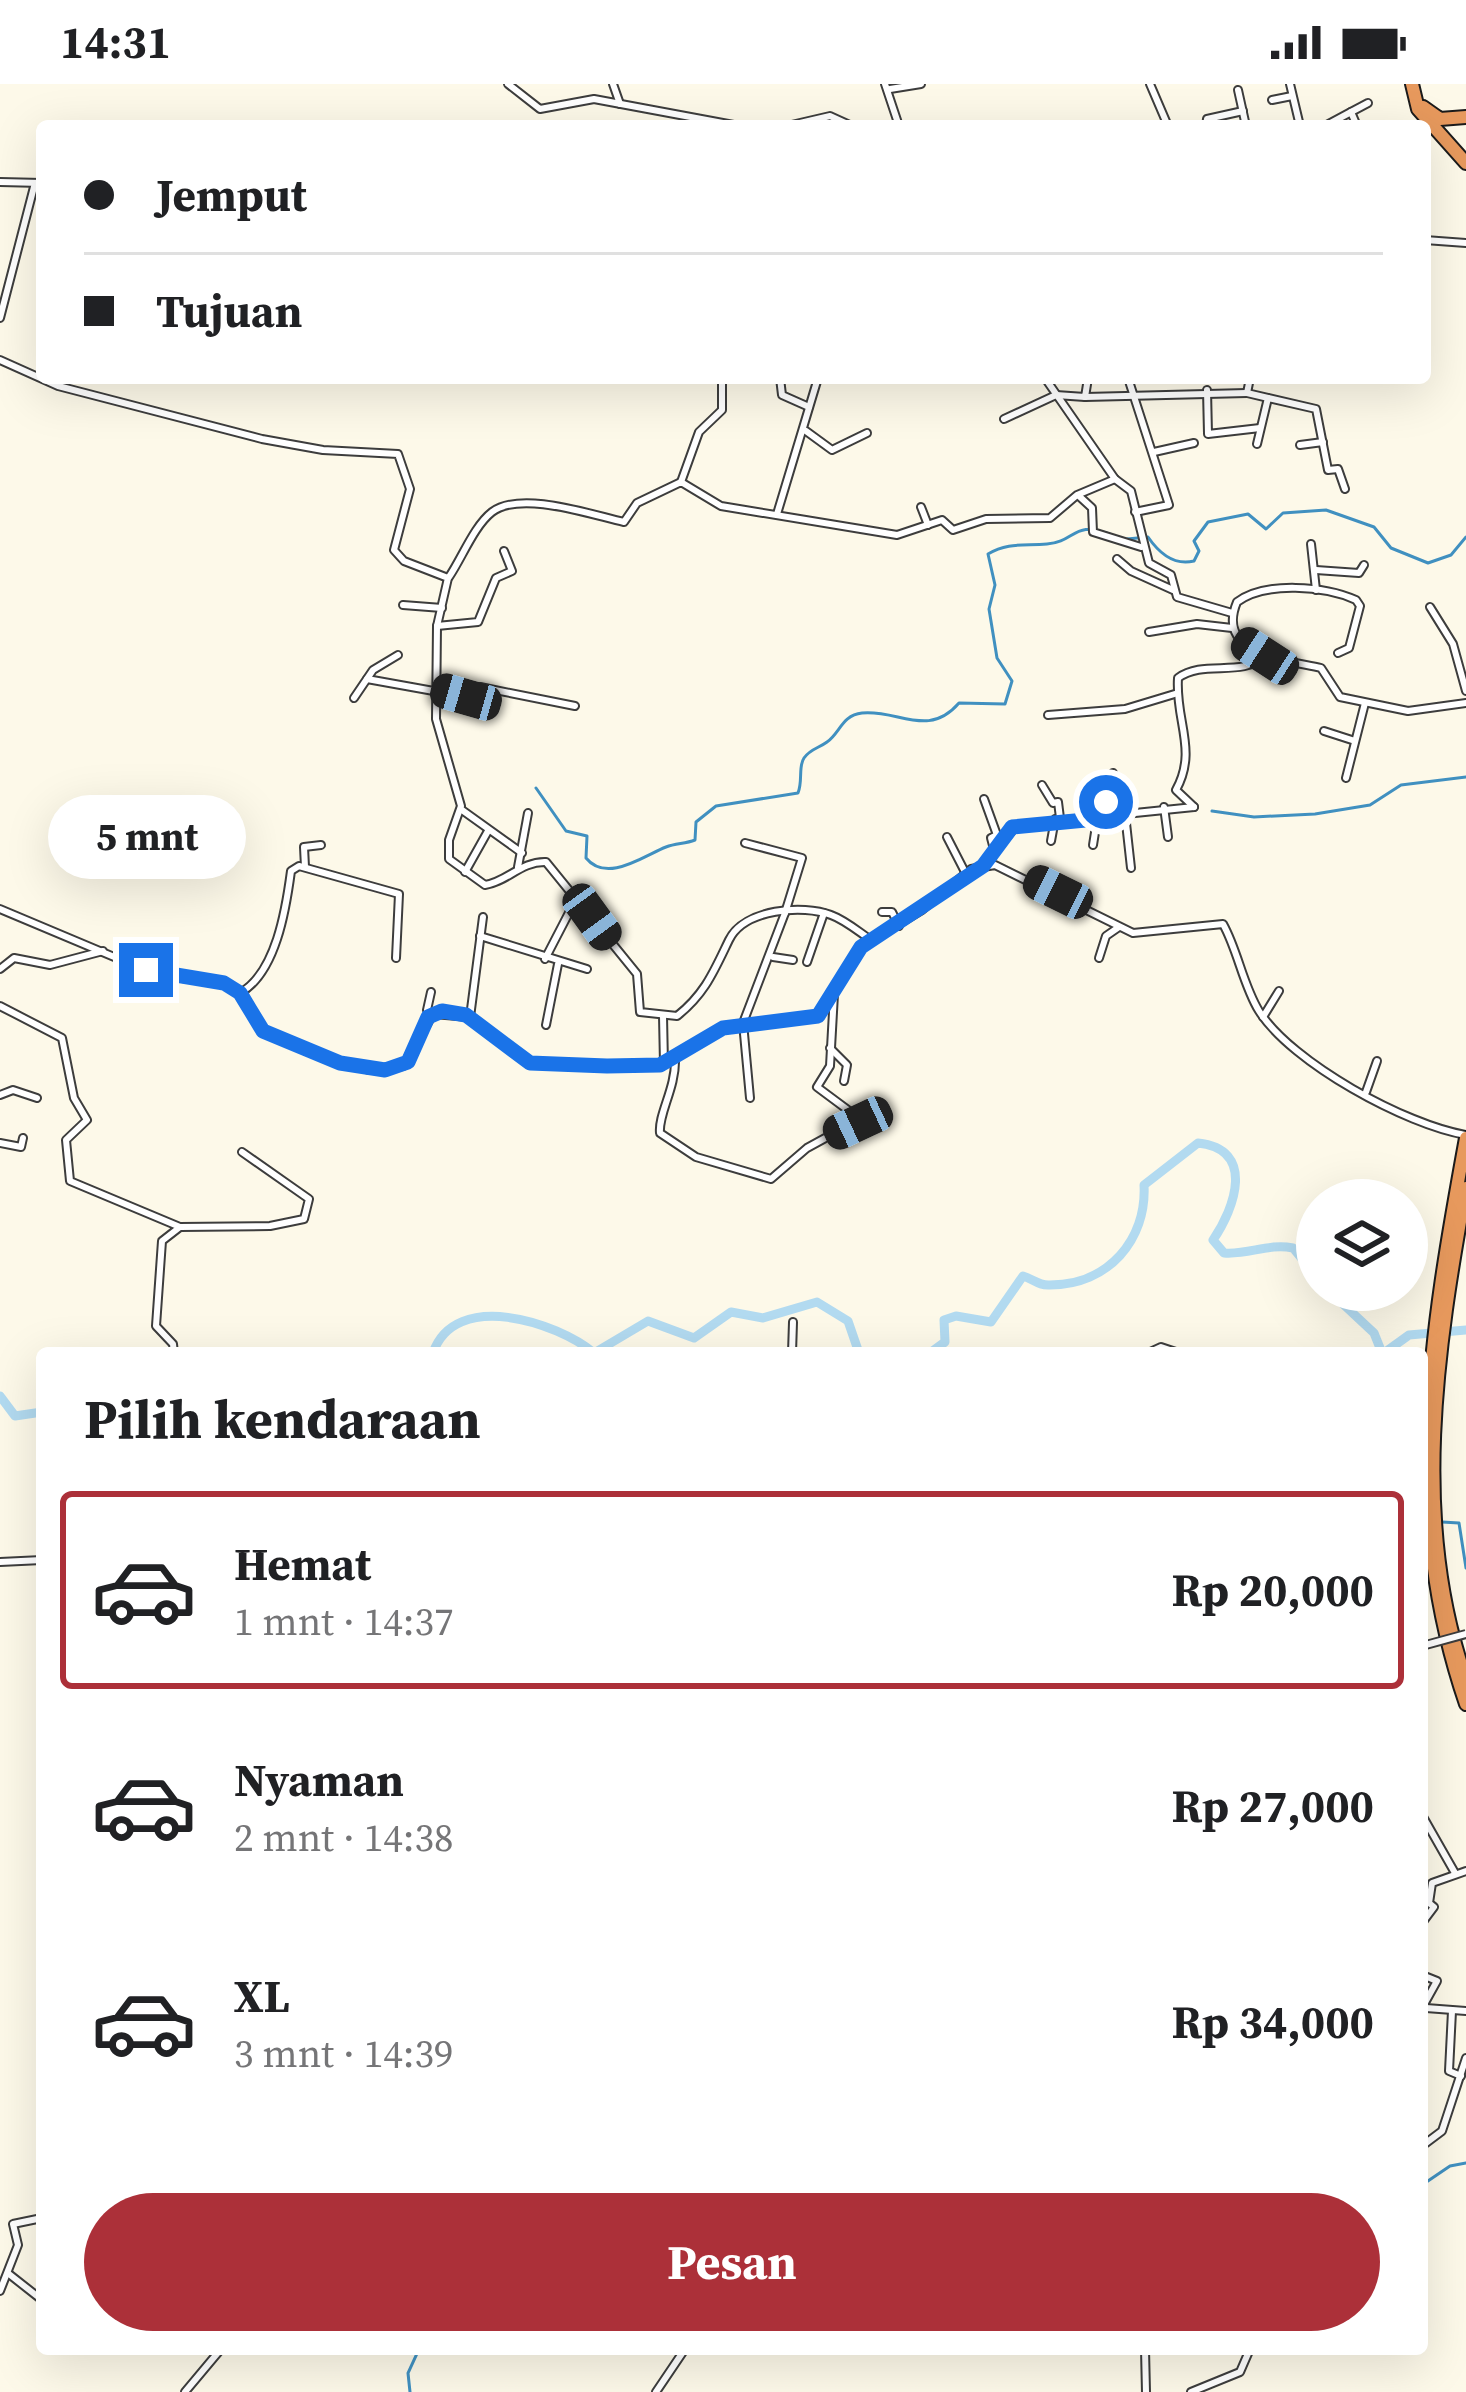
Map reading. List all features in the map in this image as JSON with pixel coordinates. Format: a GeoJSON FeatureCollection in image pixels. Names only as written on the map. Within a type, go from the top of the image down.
{"type":"FeatureCollection","features":[{"type":"Feature","properties":{"kind":"highway"},"geometry":{"type":"LineString","coordinates":[[1414,84],[1431,114],[1450,121],[1466,118]]}},
{"type":"Feature","properties":{"kind":"highway"},"geometry":{"type":"LineString","coordinates":[[1414,84],[1418,109],[1428,120]]}},
{"type":"Feature","properties":{"kind":"highway"},"geometry":{"type":"LineString","coordinates":[[1431,124],[1466,163]]}},
{"type":"Feature","properties":{"kind":"highway"},"geometry":{"type":"LineString","coordinates":[[1466,1137],[1432,1391],[1431,1563],[1445,1647],[1466,1704]]}},
{"type":"Feature","properties":{"kind":"highway"},"geometry":{"type":"LineString","coordinates":[[1448,1265],[1466,1189]]}},
{"type":"Feature","properties":{"kind":"highway"},"geometry":{"type":"LineString","coordinates":[[1432,1391],[1438,1545],[1454,1645],[1466,1679]]}},
{"type":"Feature","properties":{"kind":"street"},"geometry":{"type":"LineString","coordinates":[[508,84],[541,109],[584,99],[704,120]]}},
{"type":"Feature","properties":{"kind":"street"},"geometry":{"type":"LineString","coordinates":[[613,84],[622,106]]}},
{"type":"Feature","properties":{"kind":"street"},"geometry":{"type":"LineString","coordinates":[[897,120],[888,86],[921,84]]}},
{"type":"Feature","properties":{"kind":"street"},"geometry":{"type":"LineString","coordinates":[[1150,84],[1165,120]]}},
{"type":"Feature","properties":{"kind":"street"},"geometry":{"type":"LineString","coordinates":[[1290,84],[1298,120]]}},
{"type":"Feature","properties":{"kind":"street"},"geometry":{"type":"LineString","coordinates":[[1238,90],[1245,120]]}},
{"type":"Feature","properties":{"kind":"street"},"geometry":{"type":"LineString","coordinates":[[1272,100],[1292,96]]}},
{"type":"Feature","properties":{"kind":"street"},"geometry":{"type":"LineString","coordinates":[[1336,120],[1368,103]]}},
{"type":"Feature","properties":{"kind":"street"},"geometry":{"type":"LineString","coordinates":[[1208,120],[1243,111]]}},
{"type":"Feature","properties":{"kind":"street"},"geometry":{"type":"LineString","coordinates":[[1351,112],[1354,120]]}},
{"type":"Feature","properties":{"kind":"street"},"geometry":{"type":"LineString","coordinates":[[0,182],[36,183]]}},
{"type":"Feature","properties":{"kind":"street"},"geometry":{"type":"LineString","coordinates":[[0,318],[36,190]]}},
{"type":"Feature","properties":{"kind":"street"},"geometry":{"type":"LineString","coordinates":[[1431,242],[1466,242]]}},
{"type":"Feature","properties":{"kind":"street"},"geometry":{"type":"LineString","coordinates":[[0,360],[36,376]]}},
{"type":"Feature","properties":{"kind":"street"},"geometry":{"type":"LineString","coordinates":[[54,384],[262,439],[323,450],[396,452],[410,489],[394,550],[404,561],[448,578]]}},
{"type":"Feature","properties":{"kind":"street"},"geometry":{"type":"LineString","coordinates":[[522,853],[461,809],[440,746],[437,626],[448,578],[494,510],[516,503],[568,506],[624,522],[637,503],[681,482],[700,432],[722,410],[722,384]]}},
{"type":"Feature","properties":{"kind":"street"},"geometry":{"type":"LineString","coordinates":[[781,384],[782,394],[809,407]]}},
{"type":"Feature","properties":{"kind":"street"},"geometry":{"type":"LineString","coordinates":[[777,514],[806,431],[816,384]]}},
{"type":"Feature","properties":{"kind":"street"},"geometry":{"type":"LineString","coordinates":[[1050,384],[1115,479],[1128,485],[1147,560],[1171,575],[1177,597],[1232,613]]}},
{"type":"Feature","properties":{"kind":"street"},"geometry":{"type":"LineString","coordinates":[[1085,397],[1087,384]]}},
{"type":"Feature","properties":{"kind":"street"},"geometry":{"type":"LineString","coordinates":[[1130,384],[1168,506],[1136,512]]}},
{"type":"Feature","properties":{"kind":"street"},"geometry":{"type":"LineString","coordinates":[[1247,393],[1249,384]]}},
{"type":"Feature","properties":{"kind":"street"},"geometry":{"type":"LineString","coordinates":[[1207,390],[1208,434],[1260,428]]}},
{"type":"Feature","properties":{"kind":"street"},"geometry":{"type":"LineString","coordinates":[[1004,418],[1056,395],[1247,393],[1314,407],[1329,472],[1338,470],[1345,489]]}},
{"type":"Feature","properties":{"kind":"street"},"geometry":{"type":"LineString","coordinates":[[1257,444],[1268,398]]}},
{"type":"Feature","properties":{"kind":"street"},"geometry":{"type":"LineString","coordinates":[[806,431],[832,449],[867,433]]}},
{"type":"Feature","properties":{"kind":"street"},"geometry":{"type":"LineString","coordinates":[[1300,445],[1323,442]]}},
{"type":"Feature","properties":{"kind":"street"},"geometry":{"type":"LineString","coordinates":[[1154,452],[1194,443]]}},
{"type":"Feature","properties":{"kind":"street"},"geometry":{"type":"LineString","coordinates":[[681,482],[714,504],[897,535],[942,520],[953,530],[986,519],[1050,518],[1077,495],[1115,479]]}},
{"type":"Feature","properties":{"kind":"street"},"geometry":{"type":"LineString","coordinates":[[1077,495],[1092,508],[1093,528],[1140,541]]}},
{"type":"Feature","properties":{"kind":"street"},"geometry":{"type":"LineString","coordinates":[[921,507],[928,525]]}},
{"type":"Feature","properties":{"kind":"street"},"geometry":{"type":"LineString","coordinates":[[1311,544],[1316,590]]}},
{"type":"Feature","properties":{"kind":"street"},"geometry":{"type":"LineString","coordinates":[[437,626],[478,622],[496,578],[512,571],[504,551]]}},
{"type":"Feature","properties":{"kind":"street"},"geometry":{"type":"LineString","coordinates":[[1117,559],[1131,571],[1173,590]]}},
{"type":"Feature","properties":{"kind":"street"},"geometry":{"type":"LineString","coordinates":[[1131,571],[1147,560]]}},
{"type":"Feature","properties":{"kind":"street"},"geometry":{"type":"LineString","coordinates":[[1316,570],[1359,573],[1364,565]]}},
{"type":"Feature","properties":{"kind":"street"},"geometry":{"type":"LineString","coordinates":[[1232,628],[1232,613],[1245,596],[1316,590],[1340,593],[1360,604],[1348,651],[1338,653]]}},
{"type":"Feature","properties":{"kind":"street"},"geometry":{"type":"LineString","coordinates":[[403,604],[442,608]]}},
{"type":"Feature","properties":{"kind":"street"},"geometry":{"type":"LineString","coordinates":[[1430,607],[1453,644],[1466,691]]}},
{"type":"Feature","properties":{"kind":"street"},"geometry":{"type":"LineString","coordinates":[[1149,632],[1198,624],[1232,628],[1265,656],[1321,668],[1335,694],[1365,703],[1411,711],[1466,703]]}},
{"type":"Feature","properties":{"kind":"street"},"geometry":{"type":"LineString","coordinates":[[354,698],[367,679],[398,655]]}},
{"type":"Feature","properties":{"kind":"street"},"geometry":{"type":"LineString","coordinates":[[430,992],[427,1010],[470,1017],[530,1063],[664,1064],[718,1030],[742,1023],[814,1018],[856,953],[983,866],[1012,827],[1194,807],[1176,790],[1188,770],[1189,750],[1178,678],[1191,670],[1244,667],[1265,656]]}},
{"type":"Feature","properties":{"kind":"street"},"geometry":{"type":"LineString","coordinates":[[367,679],[437,688],[466,697],[480,687],[574,706]]}},
{"type":"Feature","properties":{"kind":"street"},"geometry":{"type":"LineString","coordinates":[[1048,715],[1125,709],[1178,693]]}},
{"type":"Feature","properties":{"kind":"street"},"geometry":{"type":"LineString","coordinates":[[1346,778],[1365,703]]}},
{"type":"Feature","properties":{"kind":"street"},"geometry":{"type":"LineString","coordinates":[[1324,731],[1355,741]]}},
{"type":"Feature","properties":{"kind":"street"},"geometry":{"type":"LineString","coordinates":[[1093,844],[1096,819],[1107,801],[1113,773]]}},
{"type":"Feature","properties":{"kind":"street"},"geometry":{"type":"LineString","coordinates":[[1042,785],[1053,803],[1058,802],[1052,841]]}},
{"type":"Feature","properties":{"kind":"street"},"geometry":{"type":"LineString","coordinates":[[984,799],[997,835],[991,838],[995,853]]}},
{"type":"Feature","properties":{"kind":"street"},"geometry":{"type":"LineString","coordinates":[[1164,807],[1168,837]]}},
{"type":"Feature","properties":{"kind":"street"},"geometry":{"type":"LineString","coordinates":[[461,809],[447,850],[465,872],[485,885],[518,867],[546,862],[637,974],[639,1011],[680,1014],[701,996],[730,938],[761,914],[824,913],[872,940]]}},
{"type":"Feature","properties":{"kind":"street"},"geometry":{"type":"LineString","coordinates":[[518,867],[528,814]]}},
{"type":"Feature","properties":{"kind":"street"},"geometry":{"type":"LineString","coordinates":[[1125,814],[1131,868]]}},
{"type":"Feature","properties":{"kind":"street"},"geometry":{"type":"LineString","coordinates":[[465,872],[488,831]]}},
{"type":"Feature","properties":{"kind":"street"},"geometry":{"type":"LineString","coordinates":[[947,836],[966,874]]}},
{"type":"Feature","properties":{"kind":"street"},"geometry":{"type":"LineString","coordinates":[[745,843],[802,858],[772,957],[742,1023],[750,1098]]}},
{"type":"Feature","properties":{"kind":"street"},"geometry":{"type":"LineString","coordinates":[[305,867],[304,847],[321,844]]}},
{"type":"Feature","properties":{"kind":"street"},"geometry":{"type":"LineString","coordinates":[[983,866],[1033,880],[1140,934],[1223,924],[1263,1017],[1309,1064],[1441,1131],[1466,1137]]}},
{"type":"Feature","properties":{"kind":"street"},"geometry":{"type":"LineString","coordinates":[[240,993],[256,977],[276,940],[291,871],[305,867],[399,894],[396,958]]}},
{"type":"Feature","properties":{"kind":"street"},"geometry":{"type":"LineString","coordinates":[[545,958],[574,902]]}},
{"type":"Feature","properties":{"kind":"street"},"geometry":{"type":"LineString","coordinates":[[0,909],[157,975],[224,983],[240,993],[263,1031],[369,1070],[408,1062],[433,1014]]}},
{"type":"Feature","properties":{"kind":"street"},"geometry":{"type":"LineString","coordinates":[[882,912],[893,913],[898,926]]}},
{"type":"Feature","properties":{"kind":"street"},"geometry":{"type":"LineString","coordinates":[[807,962],[824,913]]}},
{"type":"Feature","properties":{"kind":"street"},"geometry":{"type":"LineString","coordinates":[[470,1017],[483,917]]}},
{"type":"Feature","properties":{"kind":"street"},"geometry":{"type":"LineString","coordinates":[[1099,958],[1106,936],[1120,927]]}},
{"type":"Feature","properties":{"kind":"street"},"geometry":{"type":"LineString","coordinates":[[480,936],[587,969]]}},
{"type":"Feature","properties":{"kind":"street"},"geometry":{"type":"LineString","coordinates":[[0,969],[14,958],[50,965],[106,950]]}},
{"type":"Feature","properties":{"kind":"street"},"geometry":{"type":"LineString","coordinates":[[772,957],[793,960]]}},
{"type":"Feature","properties":{"kind":"street"},"geometry":{"type":"LineString","coordinates":[[547,1025],[558,963]]}},
{"type":"Feature","properties":{"kind":"street"},"geometry":{"type":"LineString","coordinates":[[675,1059],[675,1090],[658,1124],[660,1133],[692,1155],[769,1180],[807,1148],[860,1121],[817,1088],[830,1069],[834,991]]}},
{"type":"Feature","properties":{"kind":"street"},"geometry":{"type":"LineString","coordinates":[[1263,1017],[1279,991]]}},
{"type":"Feature","properties":{"kind":"street"},"geometry":{"type":"LineString","coordinates":[[0,1006],[19,1020]]}},
{"type":"Feature","properties":{"kind":"street"},"geometry":{"type":"LineString","coordinates":[[0,1016],[62,1038],[74,1098],[87,1120],[66,1140],[64,1164],[70,1180],[180,1227],[262,1227],[304,1219],[309,1199],[242,1152]]}},
{"type":"Feature","properties":{"kind":"street"},"geometry":{"type":"LineString","coordinates":[[663,1016],[664,1064]]}},
{"type":"Feature","properties":{"kind":"street"},"geometry":{"type":"LineString","coordinates":[[830,1048],[848,1065],[844,1081]]}},
{"type":"Feature","properties":{"kind":"street"},"geometry":{"type":"LineString","coordinates":[[1366,1092],[1377,1061]]}},
{"type":"Feature","properties":{"kind":"street"},"geometry":{"type":"LineString","coordinates":[[0,1094],[13,1090],[37,1098]]}},
{"type":"Feature","properties":{"kind":"street"},"geometry":{"type":"LineString","coordinates":[[0,1143],[21,1147],[23,1138]]}},
{"type":"Feature","properties":{"kind":"street"},"geometry":{"type":"LineString","coordinates":[[173,1347],[156,1326],[155,1298],[162,1240],[180,1227]]}},
{"type":"Feature","properties":{"kind":"street"},"geometry":{"type":"LineString","coordinates":[[792,1347],[793,1322]]}},
{"type":"Feature","properties":{"kind":"street"},"geometry":{"type":"LineString","coordinates":[[0,1562],[36,1560]]}},
{"type":"Feature","properties":{"kind":"street"},"geometry":{"type":"LineString","coordinates":[[1428,1644],[1466,1634]]}},
{"type":"Feature","properties":{"kind":"street"},"geometry":{"type":"LineString","coordinates":[[1428,1825],[1456,1874]]}},
{"type":"Feature","properties":{"kind":"street"},"geometry":{"type":"LineString","coordinates":[[1428,1883],[1466,1871]]}},
{"type":"Feature","properties":{"kind":"street"},"geometry":{"type":"LineString","coordinates":[[1428,1894],[1432,1882]]}},
{"type":"Feature","properties":{"kind":"street"},"geometry":{"type":"LineString","coordinates":[[1428,1977],[1437,1981],[1428,2000]]}},
{"type":"Feature","properties":{"kind":"street"},"geometry":{"type":"LineString","coordinates":[[1428,2008],[1466,2011]]}},
{"type":"Feature","properties":{"kind":"street"},"geometry":{"type":"LineString","coordinates":[[1453,2011],[1450,2071],[1461,2076]]}},
{"type":"Feature","properties":{"kind":"street"},"geometry":{"type":"LineString","coordinates":[[1428,2142],[1442,2131],[1466,2059]]}},
{"type":"Feature","properties":{"kind":"street"},"geometry":{"type":"LineString","coordinates":[[0,2290],[18,2246],[13,2224],[36,2219]]}},
{"type":"Feature","properties":{"kind":"street"},"geometry":{"type":"LineString","coordinates":[[9,2274],[36,2295]]}},
{"type":"Feature","properties":{"kind":"street"},"geometry":{"type":"LineString","coordinates":[[185,2392],[216,2355]]}},
{"type":"Feature","properties":{"kind":"street"},"geometry":{"type":"LineString","coordinates":[[656,2392],[681,2355]]}},
{"type":"Feature","properties":{"kind":"street"},"geometry":{"type":"LineString","coordinates":[[1145,2355],[1146,2392]]}},
{"type":"Feature","properties":{"kind":"street"},"geometry":{"type":"LineString","coordinates":[[1191,2392],[1240,2372],[1247,2355]]}},
{"type":"Feature","properties":{"kind":"waterway"},"geometry":{"type":"LineString","coordinates":[[1127,539],[1148,537],[1168,557],[1194,561],[1199,551],[1194,541],[1208,522],[1248,514],[1266,529],[1283,513],[1326,510],[1374,527],[1391,548],[1428,563],[1451,555],[1466,537]]}},
{"type":"Feature","properties":{"kind":"waterway"},"geometry":{"type":"LineString","coordinates":[[536,788],[566,831],[587,836],[586,858],[595,865],[615,868],[695,840],[696,822],[716,806],[798,793],[804,758],[855,714],[924,721],[947,714],[959,703],[1005,704],[1012,681],[997,658],[989,609],[995,585],[988,554],[1009,546],[1057,542],[1082,530],[1112,535]]}},
{"type":"Feature","properties":{"kind":"waterway"},"geometry":{"type":"LineString","coordinates":[[1212,811],[1254,817],[1315,814],[1370,805],[1401,785],[1466,777]]}},
{"type":"Feature","properties":{"kind":"waterway"},"geometry":{"type":"LineString","coordinates":[[938,1347],[945,1342],[944,1320],[956,1316],[991,1322],[1023,1276],[1050,1285],[1071,1283],[1106,1268],[1120,1256],[1139,1224],[1144,1185],[1198,1143],[1228,1156],[1234,1168],[1233,1197],[1213,1240],[1224,1253],[1275,1247],[1296,1252]]}},
{"type":"Feature","properties":{"kind":"waterway"},"geometry":{"type":"LineString","coordinates":[[604,1347],[648,1321],[694,1338],[731,1312],[763,1318],[817,1302],[848,1321],[857,1347]]}},
{"type":"Feature","properties":{"kind":"waterway"},"geometry":{"type":"LineString","coordinates":[[1350,1311],[1374,1333],[1380,1347]]}},
{"type":"Feature","properties":{"kind":"waterway"},"geometry":{"type":"LineString","coordinates":[[437,1347],[445,1333],[462,1322],[484,1317],[533,1323],[586,1347]]}},
{"type":"Feature","properties":{"kind":"waterway"},"geometry":{"type":"LineString","coordinates":[[1392,1347],[1409,1335],[1466,1330]]}},
{"type":"Feature","properties":{"kind":"waterway"},"geometry":{"type":"LineString","coordinates":[[0,1396],[15,1416],[36,1413]]}},
{"type":"Feature","properties":{"kind":"waterway"},"geometry":{"type":"LineString","coordinates":[[1442,1522],[1459,1523],[1466,1568]]}},
{"type":"Feature","properties":{"kind":"waterway"},"geometry":{"type":"LineString","coordinates":[[1428,2181],[1450,2166],[1466,2163]]}},
{"type":"Feature","properties":{"kind":"waterway"},"geometry":{"type":"LineString","coordinates":[[410,2392],[408,2373],[416,2355]]}},
{"type":"Feature","properties":{"kind":"route"},"geometry":{"type":"LineString","coordinates":[[146,970],[165,977],[224,983],[240,993],[263,1031],[334,1061],[369,1070],[393,1069],[408,1062],[428,1017],[442,1011],[470,1017],[530,1063],[660,1065],[723,1028],[818,1016],[861,947],[922,910],[971,869],[983,866],[1012,827],[1060,818],[1096,819],[1099,805],[1106,802]]}}]}
